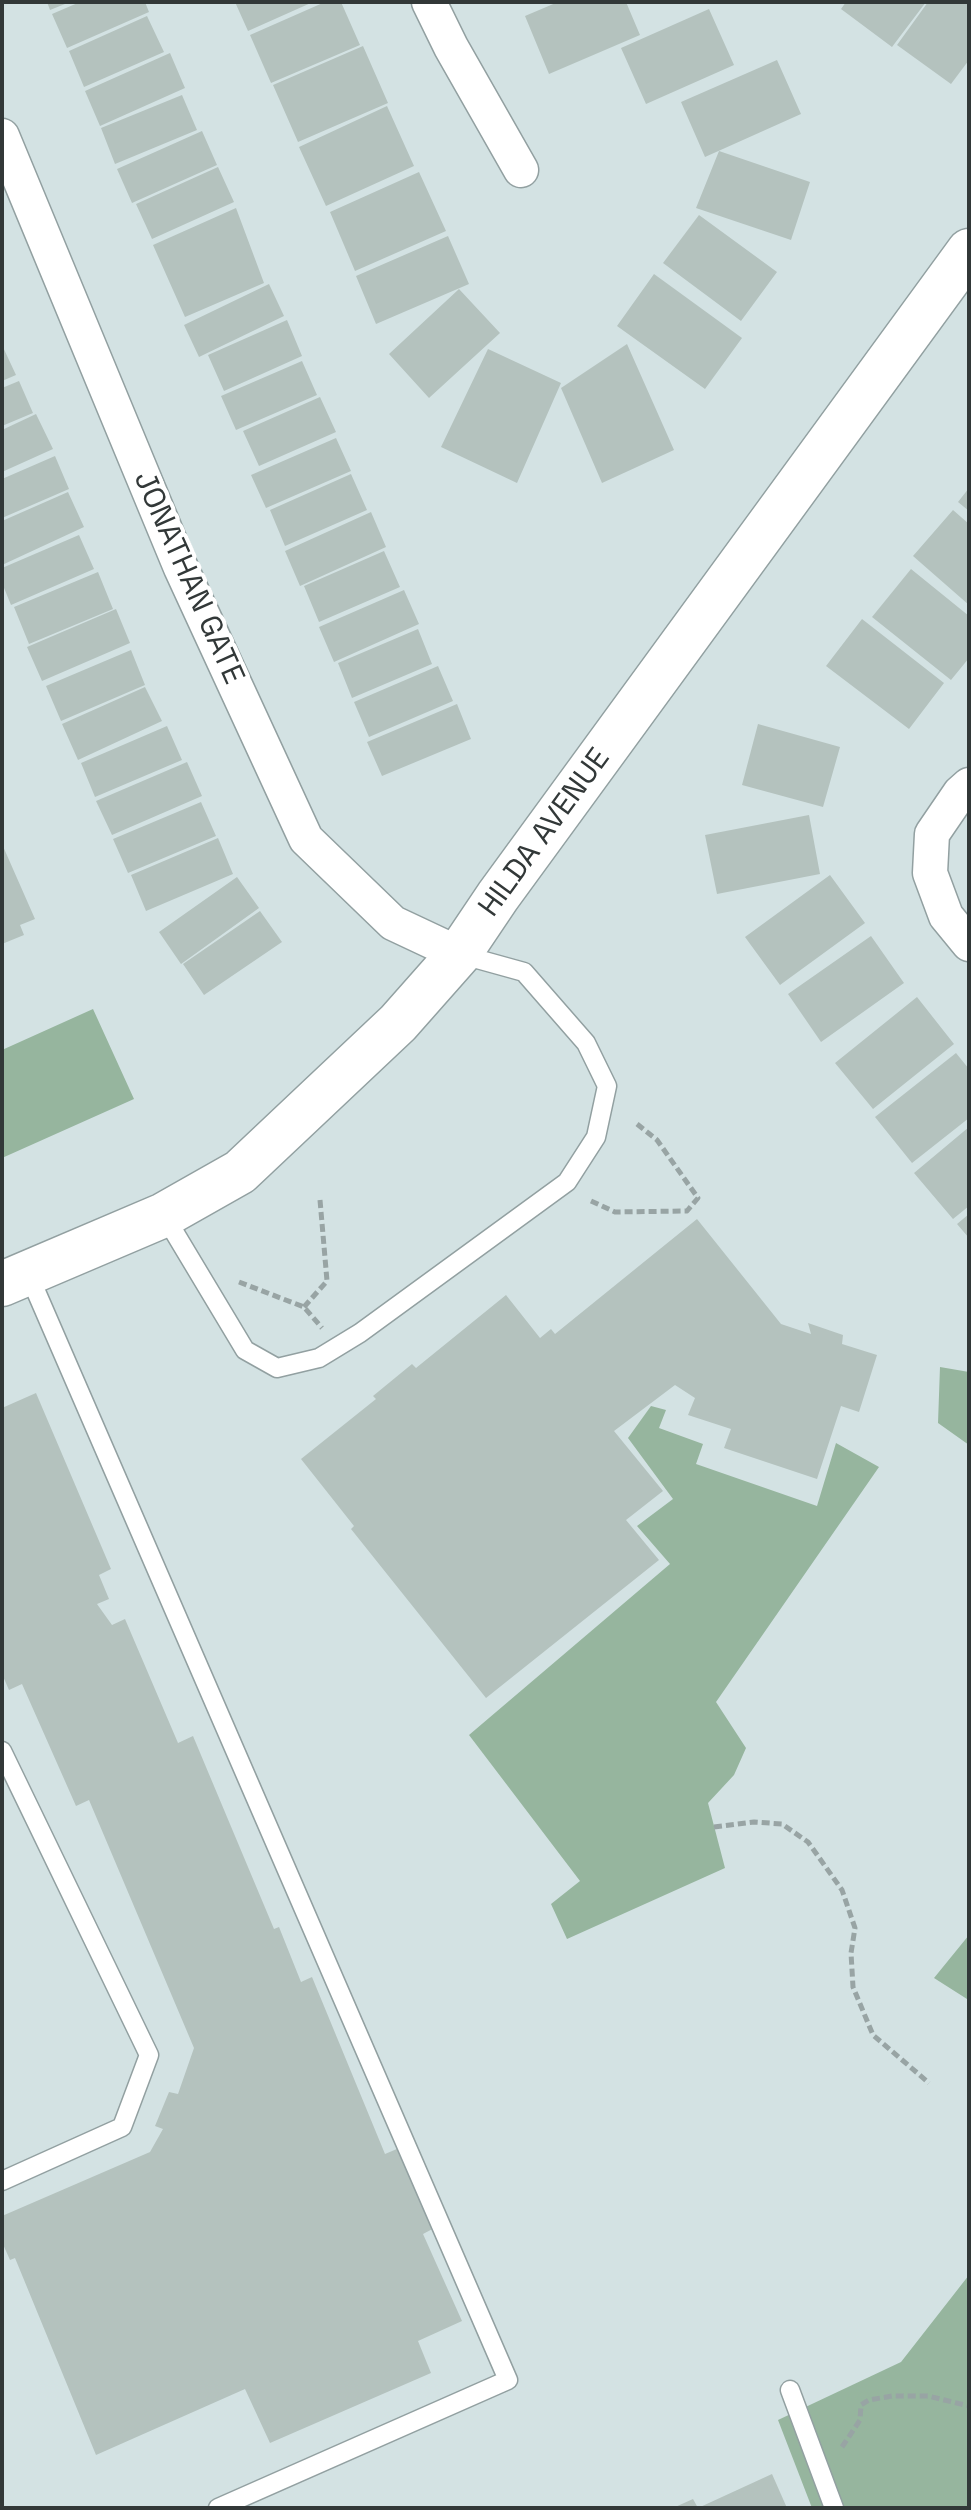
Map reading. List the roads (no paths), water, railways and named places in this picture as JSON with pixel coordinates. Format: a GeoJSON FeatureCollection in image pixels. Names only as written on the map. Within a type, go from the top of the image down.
{"type":"FeatureCollection","features":[{"type":"Feature","properties":{"kind":"street"},"geometry":{"type":"LineString","coordinates":[[429,2],[521,170]]}},
{"type":"Feature","properties":{"kind":"street","name":"JONATHAN GATE"},"geometry":{"type":"LineString","coordinates":[[2,136],[181,568],[306,839],[393,923],[459,954]]}},
{"type":"Feature","properties":{"kind":"street","name":"HILDA AVENUE"},"geometry":{"type":"LineString","coordinates":[[15,1278],[164,1215],[240,1172],[398,1023],[459,954],[507,883],[969,251]]}},
{"type":"Feature","properties":{"kind":"street"},"geometry":{"type":"LineString","coordinates":[[969,785],[932,834],[930,873],[946,916],[969,944]]}},
{"type":"Feature","properties":{"kind":"lane"},"geometry":{"type":"LineString","coordinates":[[164,1215],[245,1350],[277,1368],[319,1358],[339,1346],[567,1182],[596,1137],[607,1086],[586,1043],[524,972],[459,954]]}},
{"type":"Feature","properties":{"kind":"lane"},"geometry":{"type":"LineString","coordinates":[[15,1278],[508,2380],[218,2508]]}},
{"type":"Feature","properties":{"kind":"lane"},"geometry":{"type":"LineString","coordinates":[[2,1751],[149,2055],[122,2127],[2,2181]]}},
{"type":"Feature","properties":{"kind":"lane"},"geometry":{"type":"LineString","coordinates":[[790,2390],[834,2508]]}}]}
